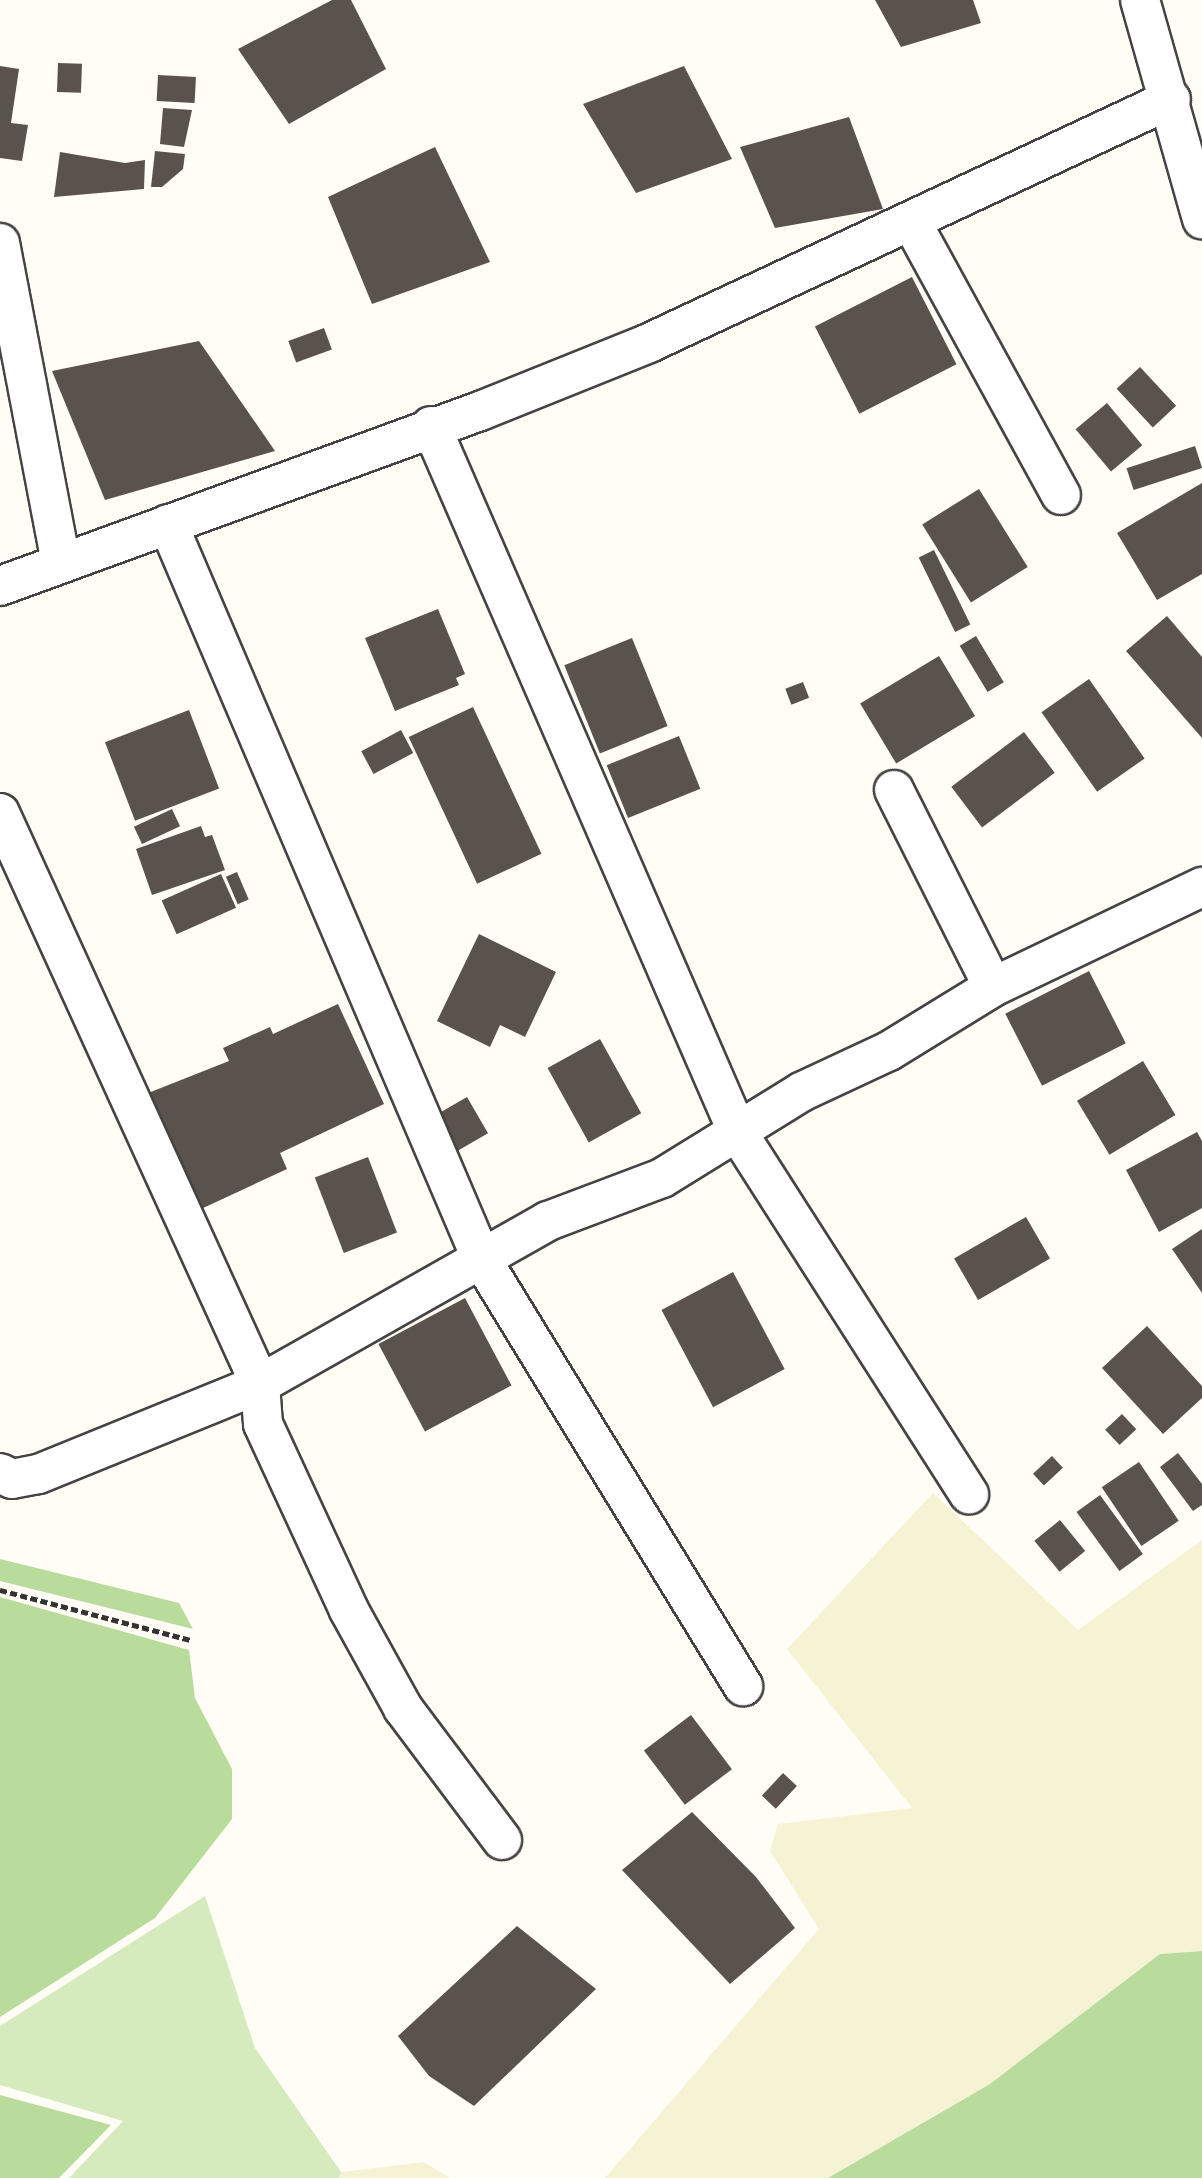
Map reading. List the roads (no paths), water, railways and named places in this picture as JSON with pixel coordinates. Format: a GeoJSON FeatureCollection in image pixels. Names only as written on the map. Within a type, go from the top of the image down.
{"type":"FeatureCollection","features":[{"type":"Feature","properties":{"kind":"street"},"geometry":{"type":"LineString","coordinates":[[1140,0],[1171,99],[1202,219]]}},
{"type":"Feature","properties":{"kind":"street"},"geometry":{"type":"LineString","coordinates":[[0,586],[649,343],[912,223],[1171,99]]}},
{"type":"Feature","properties":{"kind":"street"},"geometry":{"type":"LineString","coordinates":[[912,223],[1061,495]]}},
{"type":"Feature","properties":{"kind":"street"},"geometry":{"type":"LineString","coordinates":[[0,243],[61,562]]}},
{"type":"Feature","properties":{"kind":"street"},"geometry":{"type":"LineString","coordinates":[[431,426],[738,1133],[969,1494]]}},
{"type":"Feature","properties":{"kind":"street"},"geometry":{"type":"LineString","coordinates":[[167,524],[482,1259],[743,1686]]}},
{"type":"Feature","properties":{"kind":"street"},"geometry":{"type":"LineString","coordinates":[[894,790],[993,987]]}},
{"type":"Feature","properties":{"kind":"street"},"geometry":{"type":"LineString","coordinates":[[0,813],[260,1384],[263,1424],[349,1610],[403,1708],[502,1840]]}},
{"type":"Feature","properties":{"kind":"street"},"geometry":{"type":"LineString","coordinates":[[0,1473],[12,1479],[38,1474],[260,1384],[548,1221],[662,1178],[801,1092],[889,1051],[993,987],[1202,887]]}}]}
